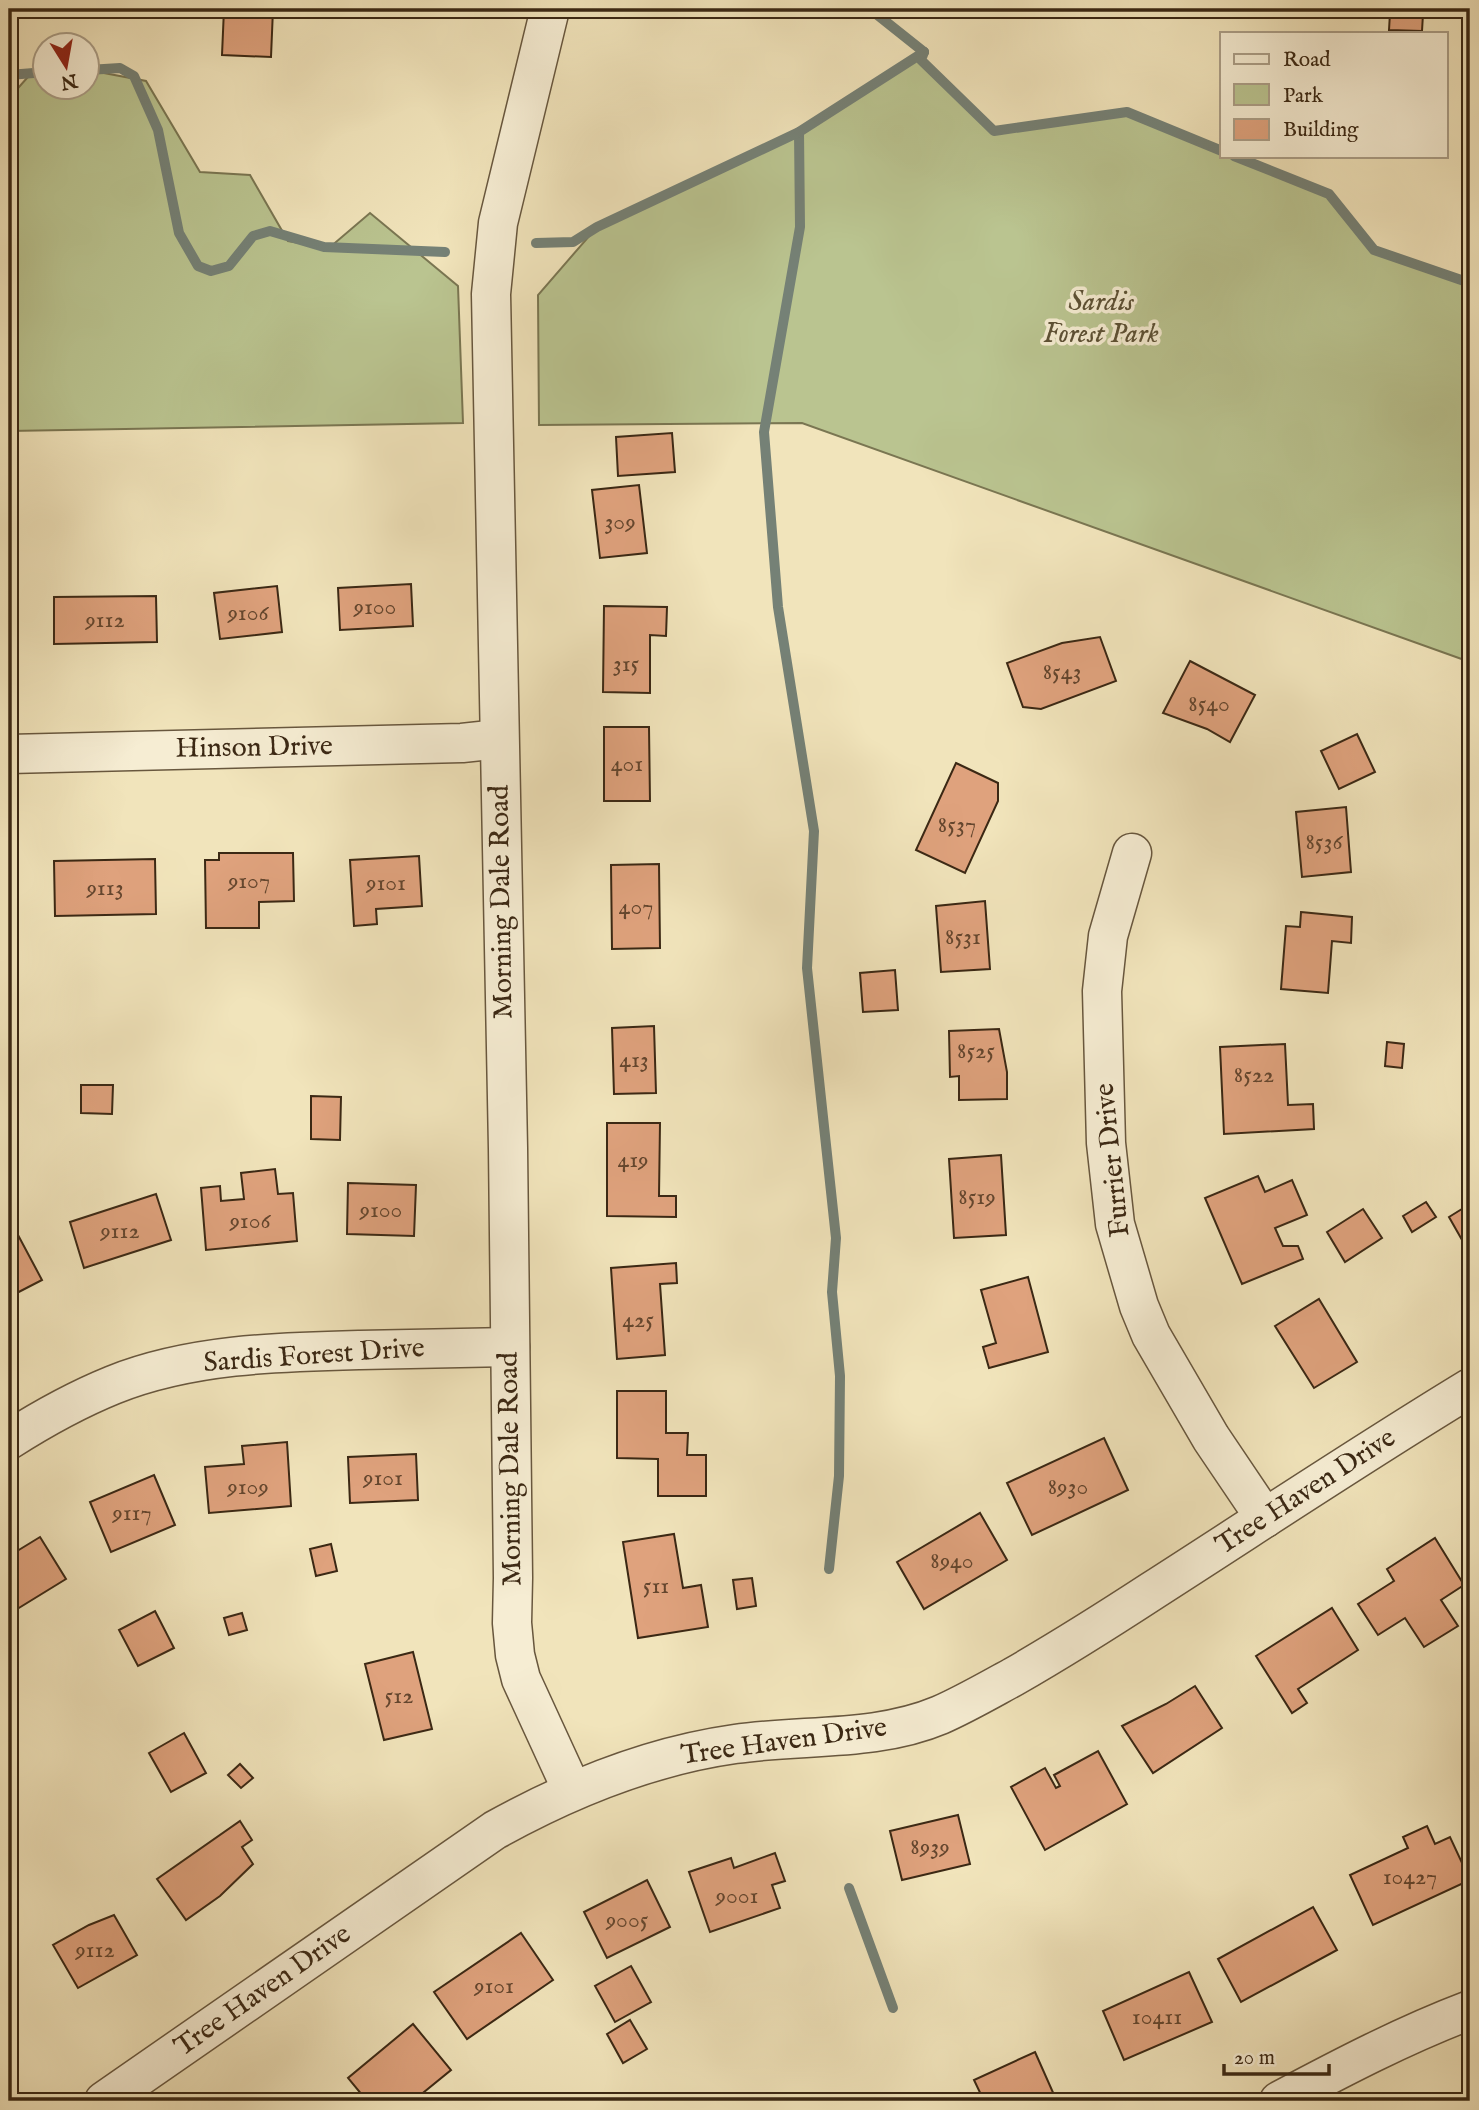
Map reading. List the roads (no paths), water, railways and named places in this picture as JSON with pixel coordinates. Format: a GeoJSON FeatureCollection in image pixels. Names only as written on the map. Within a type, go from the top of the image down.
{"type":"FeatureCollection","features":[{"type":"Feature","properties":{"kind":"street","name":"Morning Dale Road"},"geometry":{"type":"LineString","coordinates":[[550,9],[498,223],[491,294],[508,1148],[512,1623],[521,1679],[572,1790]]}},
{"type":"Feature","properties":{"kind":"street","name":"Hinson Drive"},"geometry":{"type":"LineString","coordinates":[[9,754],[242,750],[462,743],[499,739]]}},
{"type":"Feature","properties":{"kind":"street","name":"Furrier Drive"},"geometry":{"type":"LineString","coordinates":[[1132,853],[1108,936],[1102,991],[1106,1143],[1115,1224],[1139,1306],[1152,1335],[1211,1438],[1265,1518]]}},
{"type":"Feature","properties":{"kind":"street","name":"Sardis Forest Drive"},"geometry":{"type":"LineString","coordinates":[[9,1440],[53,1413],[114,1384],[202,1361],[288,1352],[510,1347]]}},
{"type":"Feature","properties":{"kind":"street","name":"Tree Haven Drive"},"geometry":{"type":"LineString","coordinates":[[104,2101],[495,1830],[572,1790],[655,1761],[735,1744],[892,1729],[938,1716],[978,1697],[1061,1650],[1470,1388]]}},
{"type":"Feature","properties":{"kind":"street"},"geometry":{"type":"LineString","coordinates":[[1279,2101],[1361,2057],[1470,2010]]}},
{"type":"Feature","properties":{"kind":"waterway"},"geometry":{"type":"LineString","coordinates":[[870,9],[924,52]]}},
{"type":"Feature","properties":{"kind":"waterway"},"geometry":{"type":"LineString","coordinates":[[924,52],[921,60],[994,131],[1127,112],[1220,150]]}},
{"type":"Feature","properties":{"kind":"waterway"},"geometry":{"type":"LineString","coordinates":[[536,243],[573,242],[597,227],[799,132],[924,52]]}},
{"type":"Feature","properties":{"kind":"waterway"},"geometry":{"type":"LineString","coordinates":[[102,69],[120,68],[134,76],[158,130],[179,233],[198,266],[211,271],[229,266],[253,236],[270,231],[324,247],[445,252]]}},
{"type":"Feature","properties":{"kind":"waterway"},"geometry":{"type":"LineString","coordinates":[[9,75],[32,73]]}},
{"type":"Feature","properties":{"kind":"waterway"},"geometry":{"type":"LineString","coordinates":[[799,132],[800,227],[764,432],[778,607],[814,831],[807,968],[836,1238],[832,1292],[840,1376],[839,1476],[829,1569]]}},
{"type":"Feature","properties":{"kind":"waterway"},"geometry":{"type":"LineString","coordinates":[[1239,158],[1329,194],[1374,250],[1470,283]]}},
{"type":"Feature","properties":{"kind":"waterway"},"geometry":{"type":"LineString","coordinates":[[849,1888],[893,2008]]}},
{"type":"Feature","properties":{"kind":"park label","name":"Sardis Forest Park"},"geometry":{"type":"Point","coordinates":[1101,318]}}]}
